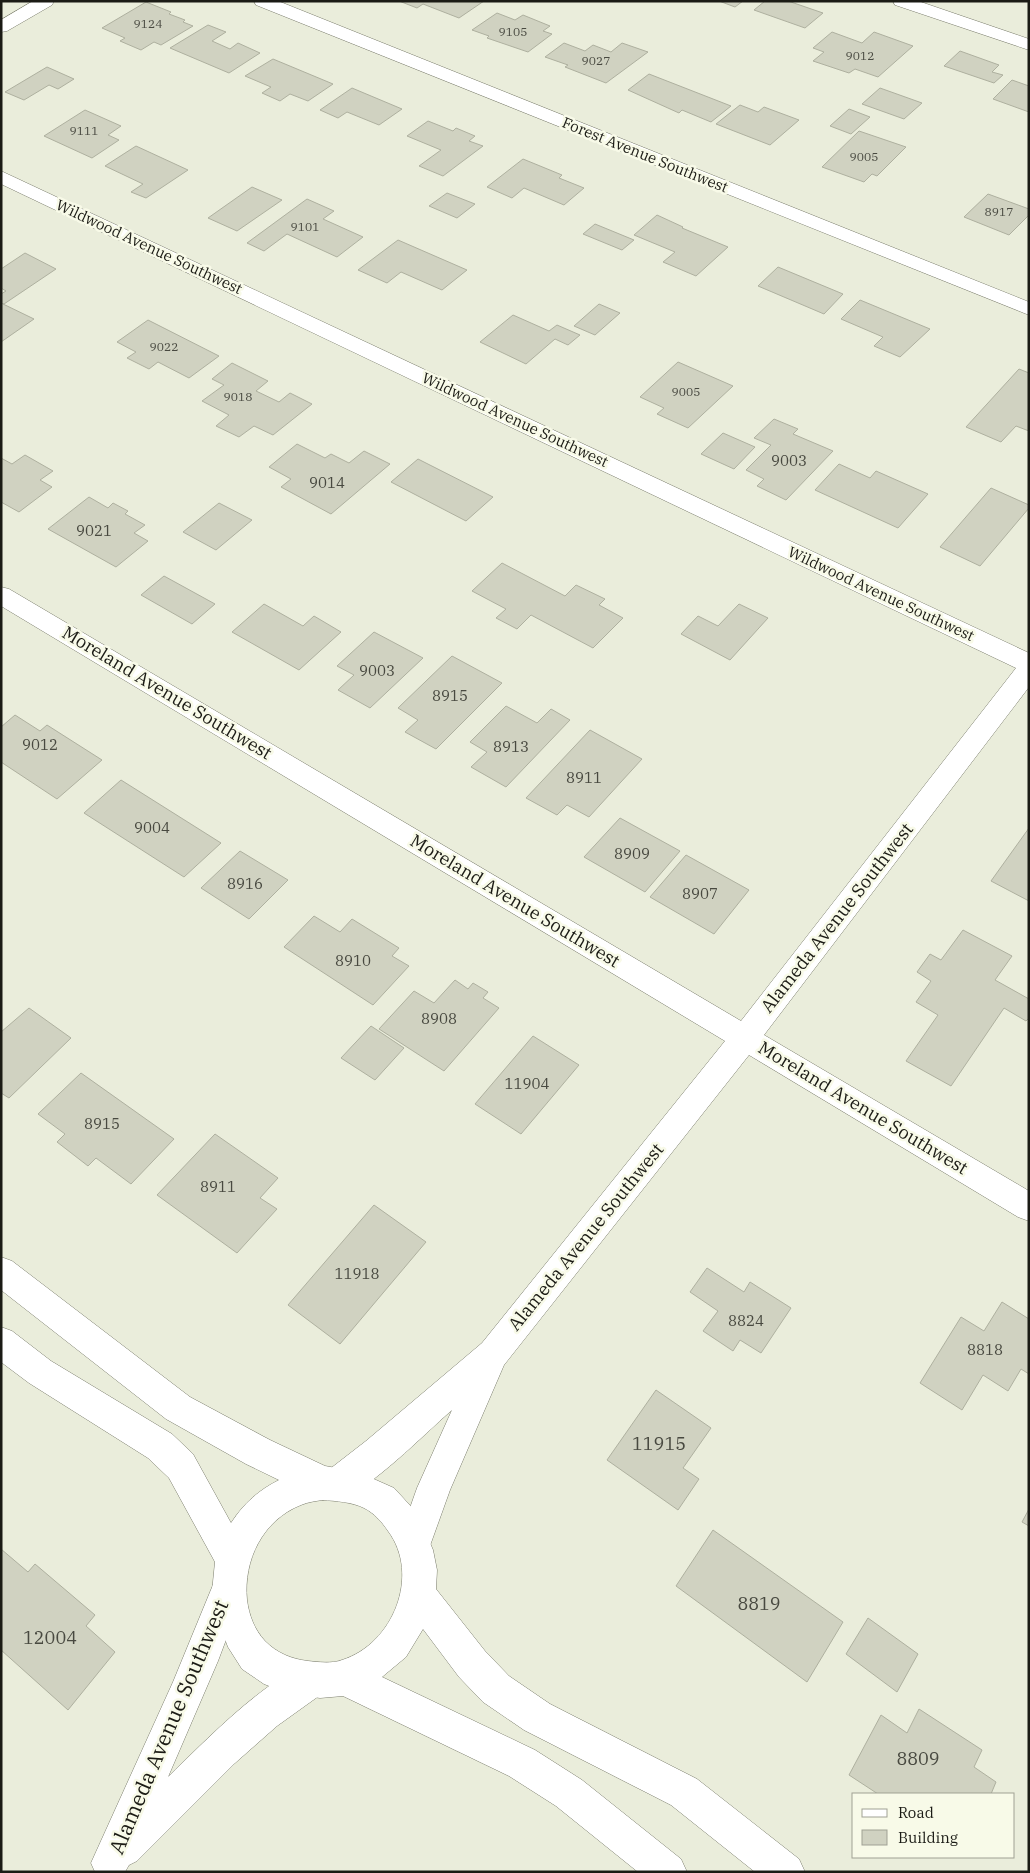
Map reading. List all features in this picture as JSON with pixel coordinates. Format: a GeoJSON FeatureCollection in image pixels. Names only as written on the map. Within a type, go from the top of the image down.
{"type":"FeatureCollection","features":[{"type":"Feature","properties":{"kind":"street"},"geometry":{"type":"LineString","coordinates":[[1,27],[46,1]]}},
{"type":"Feature","properties":{"kind":"street","name":"Forest Avenue Southwest"},"geometry":{"type":"LineString","coordinates":[[262,1],[1029,309]]}},
{"type":"Feature","properties":{"kind":"street"},"geometry":{"type":"LineString","coordinates":[[901,1],[926,5],[1029,45]]}},
{"type":"Feature","properties":{"kind":"street","name":"Wildwood Avenue Southwest"},"geometry":{"type":"LineString","coordinates":[[1,177],[1029,664]]}},
{"type":"Feature","properties":{"kind":"street","name":"Moreland Avenue Southwest"},"geometry":{"type":"LineString","coordinates":[[1,595],[1029,1206]]}},
{"type":"Feature","properties":{"kind":"street","name":"Alameda Avenue Southwest"},"geometry":{"type":"LineString","coordinates":[[106,1867],[199,1669],[247,1528],[268,1505],[294,1490],[331,1483],[377,1456],[459,1381],[493,1354],[745,1038],[1029,669]]}},
{"type":"Feature","properties":{"kind":"street"},"geometry":{"type":"LineString","coordinates":[[1,1271],[129,1372],[178,1408],[258,1452],[331,1483],[352,1486],[378,1497],[400,1517],[415,1542]]}},
{"type":"Feature","properties":{"kind":"street"},"geometry":{"type":"LineString","coordinates":[[1,1342],[40,1372],[160,1446],[181,1466],[198,1493],[230,1575],[234,1624],[252,1653],[279,1672],[327,1679],[522,1763],[569,1793],[668,1872]]}},
{"type":"Feature","properties":{"kind":"street","name":"Alameda Avenue Southwest"},"geometry":{"type":"LineString","coordinates":[[106,1867],[221,1751],[264,1713],[327,1679],[376,1662],[401,1638],[416,1606],[418,1593],[421,1572],[415,1542],[434,1488],[493,1354]]}},
{"type":"Feature","properties":{"kind":"street"},"geometry":{"type":"LineString","coordinates":[[418,1593],[472,1664],[496,1689],[537,1717],[684,1792],[786,1872]]}},
{"type":"Feature","properties":{"kind":"building"},"geometry":{"type":"Polygon","coordinates":[[[399,1],[484,1],[459,18],[423,4],[417,8],[399,1]]]}},
{"type":"Feature","properties":{"kind":"building"},"geometry":{"type":"Polygon","coordinates":[[[719,1],[743,1],[735,7],[719,1]]]}},
{"type":"Feature","properties":{"kind":"building"},"geometry":{"type":"Polygon","coordinates":[[[765,1],[788,1],[823,13],[805,28],[754,10],[765,1]]]}},
{"type":"Feature","properties":{"kind":"building"},"geometry":{"type":"Polygon","coordinates":[[[146,2],[171,12],[169,14],[185,20],[183,22],[193,26],[161,45],[154,42],[141,50],[120,41],[125,38],[102,28],[146,2]]]}},
{"type":"Feature","properties":{"kind":"building"},"geometry":{"type":"Polygon","coordinates":[[[497,13],[515,20],[523,15],[550,26],[543,31],[552,34],[528,52],[487,38],[489,36],[472,30],[497,13]]]}},
{"type":"Feature","properties":{"kind":"building"},"geometry":{"type":"Polygon","coordinates":[[[208,25],[226,32],[212,41],[230,49],[238,43],[260,53],[229,73],[170,48],[208,25]]]}},
{"type":"Feature","properties":{"kind":"building"},"geometry":{"type":"Polygon","coordinates":[[[832,32],[862,43],[874,32],[913,46],[878,77],[855,69],[849,73],[813,61],[824,52],[813,48],[832,32]]]}},
{"type":"Feature","properties":{"kind":"building"},"geometry":{"type":"Polygon","coordinates":[[[564,43],[585,51],[593,45],[611,52],[622,43],[648,52],[606,83],[565,67],[568,65],[545,57],[564,43]]]}},
{"type":"Feature","properties":{"kind":"building"},"geometry":{"type":"Polygon","coordinates":[[[960,51],[999,65],[992,72],[1003,75],[994,83],[944,66],[960,51]]]}},
{"type":"Feature","properties":{"kind":"building"},"geometry":{"type":"Polygon","coordinates":[[[273,59],[333,84],[308,101],[290,94],[280,101],[262,93],[271,87],[245,76],[273,59]]]}},
{"type":"Feature","properties":{"kind":"building"},"geometry":{"type":"Polygon","coordinates":[[[47,67],[74,79],[58,89],[49,85],[24,100],[5,92],[47,67]]]}},
{"type":"Feature","properties":{"kind":"building"},"geometry":{"type":"Polygon","coordinates":[[[649,74],[731,106],[711,122],[682,110],[679,113],[628,90],[649,74]]]}},
{"type":"Feature","properties":{"kind":"building"},"geometry":{"type":"Polygon","coordinates":[[[1012,80],[1029,86],[1029,112],[993,99],[1012,80]]]}},
{"type":"Feature","properties":{"kind":"building"},"geometry":{"type":"Polygon","coordinates":[[[352,88],[402,109],[379,125],[347,112],[338,118],[320,110],[352,88]]]}},
{"type":"Feature","properties":{"kind":"building"},"geometry":{"type":"Polygon","coordinates":[[[880,88],[922,103],[904,119],[862,104],[880,88]]]}},
{"type":"Feature","properties":{"kind":"building"},"geometry":{"type":"Polygon","coordinates":[[[740,105],[758,112],[764,107],[799,120],[770,145],[716,124],[740,105]]]}},
{"type":"Feature","properties":{"kind":"building"},"geometry":{"type":"Polygon","coordinates":[[[849,109],[870,117],[851,134],[830,126],[849,109]]]}},
{"type":"Feature","properties":{"kind":"building"},"geometry":{"type":"Polygon","coordinates":[[[85,110],[121,126],[108,135],[119,140],[92,158],[44,136],[85,110]]]}},
{"type":"Feature","properties":{"kind":"building"},"geometry":{"type":"Polygon","coordinates":[[[428,121],[453,131],[456,128],[475,136],[469,141],[483,146],[443,176],[419,166],[441,150],[407,136],[428,121]]]}},
{"type":"Feature","properties":{"kind":"building"},"geometry":{"type":"Polygon","coordinates":[[[859,131],[906,147],[877,176],[872,174],[864,182],[822,167],[859,131]]]}},
{"type":"Feature","properties":{"kind":"building"},"geometry":{"type":"Polygon","coordinates":[[[136,146],[188,170],[146,198],[131,192],[143,184],[105,166],[136,146]]]}},
{"type":"Feature","properties":{"kind":"building"},"geometry":{"type":"Polygon","coordinates":[[[523,159],[562,175],[559,178],[584,188],[564,205],[524,188],[512,198],[487,187],[523,159]]]}},
{"type":"Feature","properties":{"kind":"building"},"geometry":{"type":"Polygon","coordinates":[[[252,187],[282,200],[237,231],[208,218],[252,187]]]}},
{"type":"Feature","properties":{"kind":"building"},"geometry":{"type":"Polygon","coordinates":[[[447,193],[475,204],[457,218],[429,206],[447,193]]]}},
{"type":"Feature","properties":{"kind":"building"},"geometry":{"type":"Polygon","coordinates":[[[988,194],[1029,209],[1029,215],[1009,235],[964,217],[988,194]]]}},
{"type":"Feature","properties":{"kind":"building"},"geometry":{"type":"Polygon","coordinates":[[[307,199],[334,211],[323,219],[363,237],[337,257],[287,234],[264,251],[247,243],[307,199]]]}},
{"type":"Feature","properties":{"kind":"building"},"geometry":{"type":"Polygon","coordinates":[[[657,215],[682,228],[728,247],[696,276],[663,262],[675,252],[634,235],[657,215]]]}},
{"type":"Feature","properties":{"kind":"building"},"geometry":{"type":"Polygon","coordinates":[[[595,224],[634,240],[622,250],[583,234],[595,224]]]}},
{"type":"Feature","properties":{"kind":"building"},"geometry":{"type":"Polygon","coordinates":[[[398,240],[467,270],[442,290],[401,272],[387,283],[358,270],[398,240]]]}},
{"type":"Feature","properties":{"kind":"building"},"geometry":{"type":"Polygon","coordinates":[[[25,253],[56,269],[4,304],[1,303],[1,294],[6,291],[1,288],[1,269],[25,253]]]}},
{"type":"Feature","properties":{"kind":"building"},"geometry":{"type":"Polygon","coordinates":[[[778,267],[843,294],[824,314],[758,286],[778,267]]]}},
{"type":"Feature","properties":{"kind":"building"},"geometry":{"type":"Polygon","coordinates":[[[860,300],[930,329],[900,357],[874,346],[883,337],[841,319],[860,300]]]}},
{"type":"Feature","properties":{"kind":"building"},"geometry":{"type":"Polygon","coordinates":[[[1,303],[34,319],[1,342],[1,303]]]}},
{"type":"Feature","properties":{"kind":"building"},"geometry":{"type":"Polygon","coordinates":[[[599,304],[620,313],[595,335],[574,326],[599,304]]]}},
{"type":"Feature","properties":{"kind":"building"},"geometry":{"type":"Polygon","coordinates":[[[513,315],[549,331],[557,325],[580,335],[568,345],[555,339],[526,364],[480,342],[513,315]]]}},
{"type":"Feature","properties":{"kind":"building"},"geometry":{"type":"Polygon","coordinates":[[[148,320],[219,356],[189,378],[158,362],[149,369],[127,358],[136,352],[117,342],[148,320]]]}},
{"type":"Feature","properties":{"kind":"building"},"geometry":{"type":"Polygon","coordinates":[[[678,362],[733,386],[688,428],[657,414],[664,408],[640,397],[678,362]]]}},
{"type":"Feature","properties":{"kind":"building"},"geometry":{"type":"Polygon","coordinates":[[[232,363],[268,381],[256,391],[279,402],[290,393],[312,404],[273,435],[254,426],[239,437],[216,426],[229,415],[202,401],[224,385],[212,379],[232,363]]]}},
{"type":"Feature","properties":{"kind":"building"},"geometry":{"type":"Polygon","coordinates":[[[1019,369],[1029,373],[1029,431],[1016,426],[1001,442],[966,427],[1019,369]]]}},
{"type":"Feature","properties":{"kind":"building"},"geometry":{"type":"Polygon","coordinates":[[[774,419],[798,429],[793,434],[833,451],[786,500],[757,486],[764,479],[746,470],[771,445],[754,438],[774,419]]]}},
{"type":"Feature","properties":{"kind":"building"},"geometry":{"type":"Polygon","coordinates":[[[723,433],[755,447],[734,469],[701,454],[723,433]]]}},
{"type":"Feature","properties":{"kind":"building"},"geometry":{"type":"Polygon","coordinates":[[[297,444],[325,458],[331,454],[349,463],[364,451],[390,464],[331,514],[281,487],[291,479],[269,467],[297,444]]]}},
{"type":"Feature","properties":{"kind":"building"},"geometry":{"type":"Polygon","coordinates":[[[25,455],[53,471],[40,480],[52,487],[19,512],[1,502],[1,458],[12,464],[25,455]]]}},
{"type":"Feature","properties":{"kind":"building"},"geometry":{"type":"Polygon","coordinates":[[[418,459],[493,497],[466,521],[391,482],[418,459]]]}},
{"type":"Feature","properties":{"kind":"building"},"geometry":{"type":"Polygon","coordinates":[[[839,464],[870,478],[876,471],[928,494],[898,528],[815,490],[839,464]]]}},
{"type":"Feature","properties":{"kind":"building"},"geometry":{"type":"Polygon","coordinates":[[[991,488],[1029,505],[1029,508],[980,566],[940,547],[991,488]]]}},
{"type":"Feature","properties":{"kind":"building"},"geometry":{"type":"Polygon","coordinates":[[[89,497],[108,508],[113,503],[128,511],[125,514],[145,525],[134,533],[148,541],[116,567],[48,529],[89,497]]]}},
{"type":"Feature","properties":{"kind":"building"},"geometry":{"type":"Polygon","coordinates":[[[219,503],[252,520],[216,550],[183,532],[219,503]]]}},
{"type":"Feature","properties":{"kind":"building"},"geometry":{"type":"Polygon","coordinates":[[[502,563],[565,596],[576,585],[605,599],[599,605],[623,618],[593,648],[531,615],[517,629],[496,618],[506,609],[472,591],[502,563]]]}},
{"type":"Feature","properties":{"kind":"building"},"geometry":{"type":"Polygon","coordinates":[[[164,576],[215,604],[192,624],[141,595],[164,576]]]}},
{"type":"Feature","properties":{"kind":"building"},"geometry":{"type":"Polygon","coordinates":[[[264,604],[303,626],[314,616],[341,632],[299,670],[232,632],[264,604]]]}},
{"type":"Feature","properties":{"kind":"building"},"geometry":{"type":"Polygon","coordinates":[[[739,604],[768,618],[730,660],[681,634],[698,616],[718,626],[739,604]]]}},
{"type":"Feature","properties":{"kind":"building"},"geometry":{"type":"Polygon","coordinates":[[[374,632],[423,658],[370,708],[338,690],[354,675],[337,666],[374,632]]]}},
{"type":"Feature","properties":{"kind":"building"},"geometry":{"type":"Polygon","coordinates":[[[452,656],[502,683],[436,749],[405,732],[418,720],[398,708],[452,656]]]}},
{"type":"Feature","properties":{"kind":"building"},"geometry":{"type":"Polygon","coordinates":[[[506,706],[537,723],[551,709],[570,720],[506,787],[471,767],[487,752],[470,742],[506,706]]]}},
{"type":"Feature","properties":{"kind":"building"},"geometry":{"type":"Polygon","coordinates":[[[15,715],[40,731],[47,725],[102,760],[57,799],[1,762],[1,727],[15,715]]]}},
{"type":"Feature","properties":{"kind":"building"},"geometry":{"type":"Polygon","coordinates":[[[590,730],[642,759],[589,817],[567,805],[557,815],[526,798],[590,730]]]}},
{"type":"Feature","properties":{"kind":"building"},"geometry":{"type":"Polygon","coordinates":[[[121,780],[221,843],[184,877],[84,813],[121,780]]]}},
{"type":"Feature","properties":{"kind":"building"},"geometry":{"type":"Polygon","coordinates":[[[620,818],[680,851],[645,892],[584,857],[620,818]]]}},
{"type":"Feature","properties":{"kind":"building"},"geometry":{"type":"Polygon","coordinates":[[[1029,828],[1029,901],[991,881],[1029,828]]]}},
{"type":"Feature","properties":{"kind":"building"},"geometry":{"type":"Polygon","coordinates":[[[240,851],[288,880],[249,919],[201,888],[240,851]]]}},
{"type":"Feature","properties":{"kind":"building"},"geometry":{"type":"Polygon","coordinates":[[[686,855],[749,890],[714,934],[650,897],[686,855]]]}},
{"type":"Feature","properties":{"kind":"building"},"geometry":{"type":"Polygon","coordinates":[[[314,916],[340,932],[352,919],[399,948],[392,956],[409,966],[373,1005],[284,947],[314,916]]]}},
{"type":"Feature","properties":{"kind":"building"},"geometry":{"type":"Polygon","coordinates":[[[963,930],[1012,956],[995,980],[1029,999],[1029,1018],[1026,1021],[1004,1008],[951,1086],[906,1061],[938,1015],[916,1002],[931,981],[917,972],[930,954],[941,960],[963,930]]]}},
{"type":"Feature","properties":{"kind":"building"},"geometry":{"type":"Polygon","coordinates":[[[455,980],[468,989],[473,983],[488,992],[483,998],[499,1008],[444,1071],[379,1029],[414,991],[434,1003],[455,980]]]}},
{"type":"Feature","properties":{"kind":"building"},"geometry":{"type":"Polygon","coordinates":[[[29,1008],[71,1038],[9,1098],[1,1093],[1,1032],[29,1008]]]}},
{"type":"Feature","properties":{"kind":"building"},"geometry":{"type":"Polygon","coordinates":[[[371,1026],[404,1048],[375,1080],[341,1058],[371,1026]]]}},
{"type":"Feature","properties":{"kind":"building"},"geometry":{"type":"Polygon","coordinates":[[[533,1036],[579,1065],[521,1134],[475,1104],[533,1036]]]}},
{"type":"Feature","properties":{"kind":"building"},"geometry":{"type":"Polygon","coordinates":[[[81,1073],[174,1139],[131,1184],[96,1158],[88,1166],[57,1142],[65,1134],[38,1114],[81,1073]]]}},
{"type":"Feature","properties":{"kind":"building"},"geometry":{"type":"Polygon","coordinates":[[[215,1134],[278,1178],[260,1198],[277,1209],[237,1253],[157,1195],[215,1134]]]}},
{"type":"Feature","properties":{"kind":"building"},"geometry":{"type":"Polygon","coordinates":[[[374,1205],[426,1242],[340,1344],[288,1305],[374,1205]]]}},
{"type":"Feature","properties":{"kind":"building"},"geometry":{"type":"Polygon","coordinates":[[[707,1268],[744,1292],[750,1282],[791,1308],[761,1353],[740,1340],[733,1351],[703,1331],[718,1311],[690,1292],[707,1268]]]}},
{"type":"Feature","properties":{"kind":"building"},"geometry":{"type":"Polygon","coordinates":[[[1002,1302],[1029,1319],[1029,1374],[1021,1369],[1008,1391],[983,1375],[962,1410],[920,1383],[961,1317],[984,1331],[1002,1302]]]}},
{"type":"Feature","properties":{"kind":"building"},"geometry":{"type":"Polygon","coordinates":[[[656,1390],[711,1428],[683,1468],[699,1479],[678,1510],[607,1460],[656,1390]]]}},
{"type":"Feature","properties":{"kind":"building"},"geometry":{"type":"Polygon","coordinates":[[[1029,1509],[1029,1526],[1022,1522],[1029,1509]]]}},
{"type":"Feature","properties":{"kind":"building"},"geometry":{"type":"Polygon","coordinates":[[[713,1530],[843,1622],[807,1682],[676,1586],[713,1530]]]}},
{"type":"Feature","properties":{"kind":"building"},"geometry":{"type":"Polygon","coordinates":[[[1,1549],[28,1572],[35,1564],[95,1615],[86,1626],[115,1652],[68,1710],[1,1650],[1,1549]]]}},
{"type":"Feature","properties":{"kind":"building"},"geometry":{"type":"Polygon","coordinates":[[[868,1618],[918,1654],[897,1692],[846,1654],[868,1618]]]}},
{"type":"Feature","properties":{"kind":"building"},"geometry":{"type":"Polygon","coordinates":[[[919,1709],[982,1750],[974,1767],[996,1782],[991,1793],[876,1793],[849,1775],[881,1715],[907,1733],[919,1709]]]}}]}
